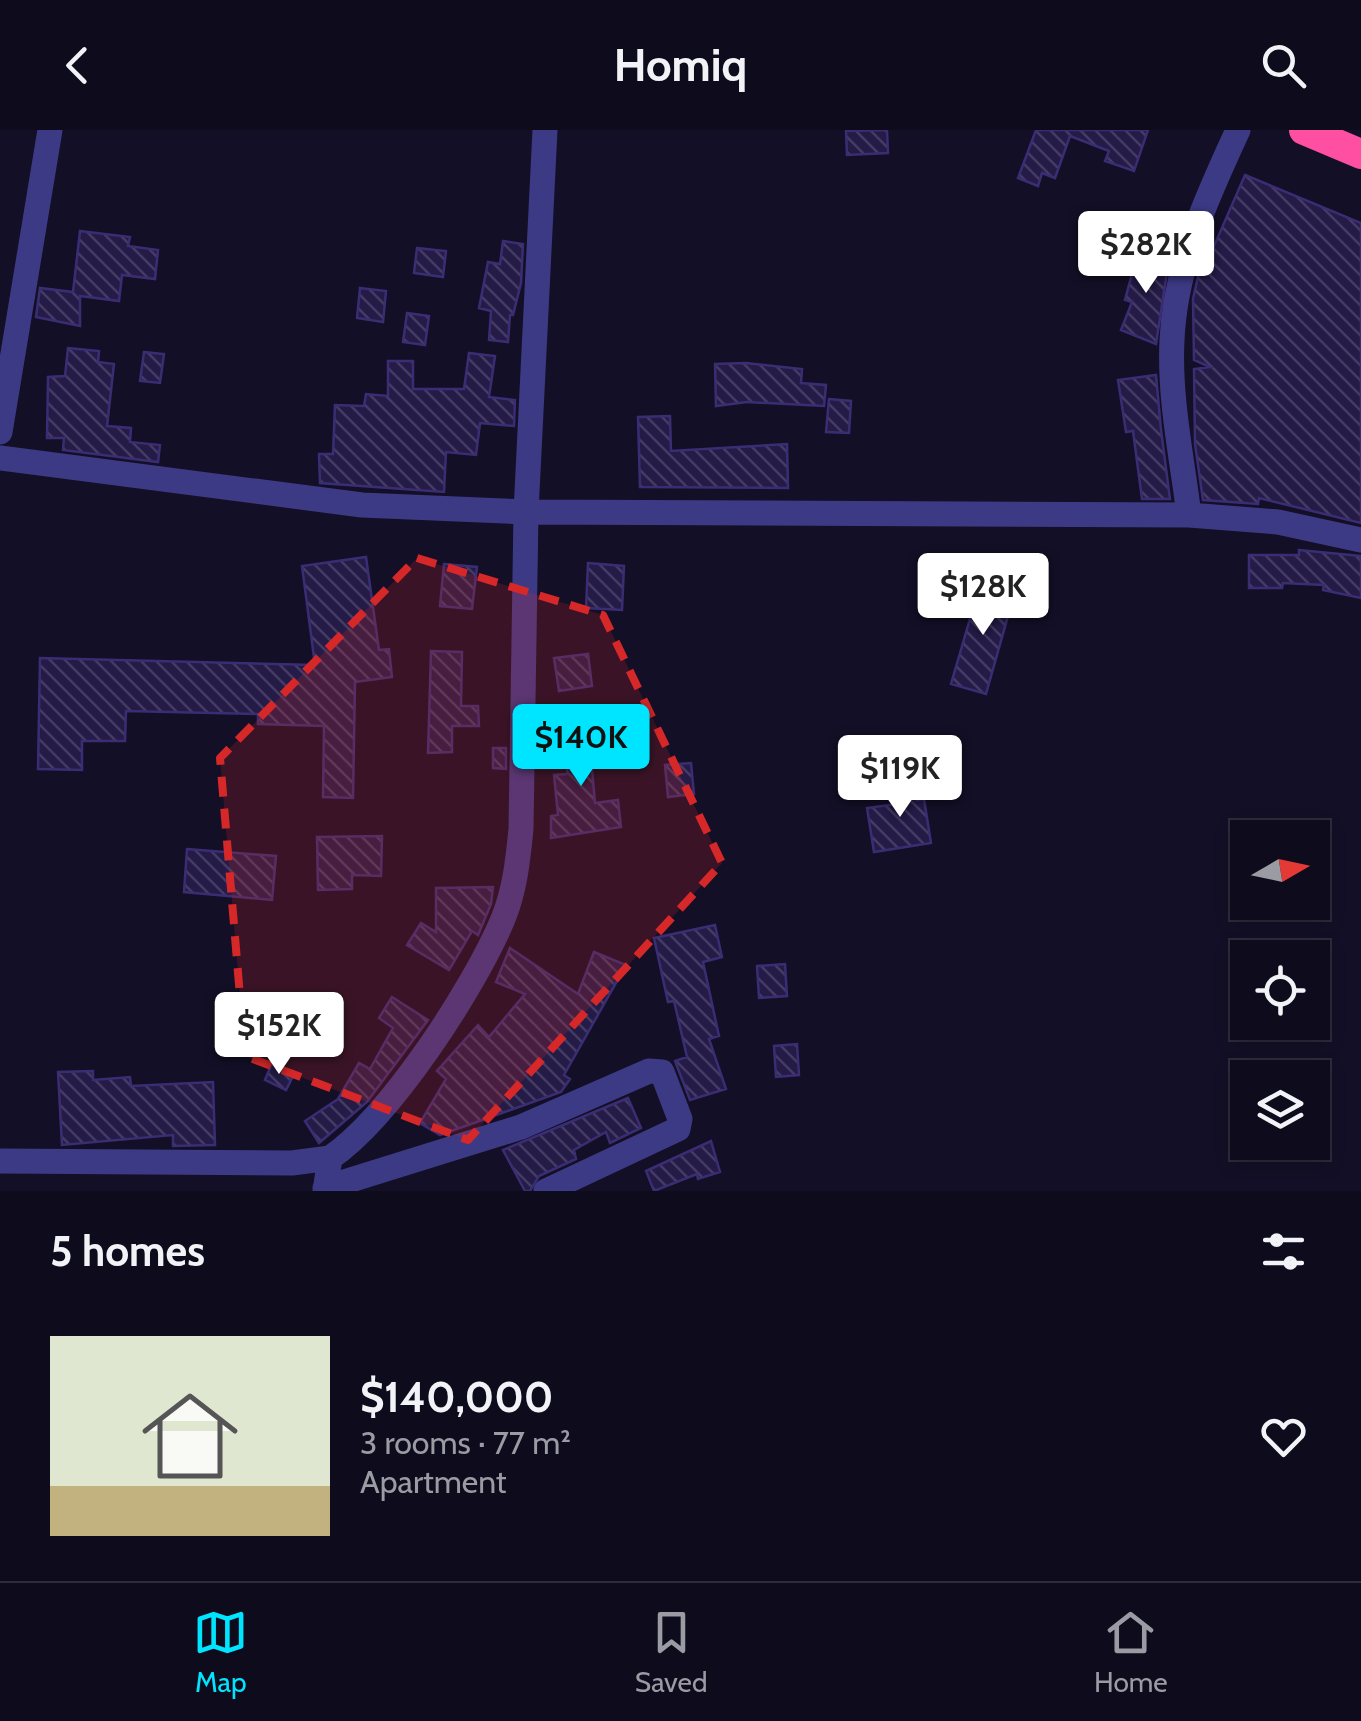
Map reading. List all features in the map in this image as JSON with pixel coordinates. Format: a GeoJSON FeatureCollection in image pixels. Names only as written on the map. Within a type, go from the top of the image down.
{"type":"FeatureCollection","features":[{"type":"Feature","properties":{"kind":"highway"},"geometry":{"type":"LineString","coordinates":[[1304,130],[1361,154]]}},
{"type":"Feature","properties":{"kind":"street"},"geometry":{"type":"LineString","coordinates":[[0,432],[50,130]]}},
{"type":"Feature","properties":{"kind":"street"},"geometry":{"type":"LineString","coordinates":[[0,1161],[292,1163],[330,1158],[356,1140],[389,1103],[437,1032],[505,916],[522,829],[526,512],[545,130]]}},
{"type":"Feature","properties":{"kind":"street"},"geometry":{"type":"LineString","coordinates":[[1188,515],[1171,342],[1176,296],[1209,192],[1238,130]]}},
{"type":"Feature","properties":{"kind":"street"},"geometry":{"type":"LineString","coordinates":[[0,458],[362,505],[526,512],[1188,515],[1278,522],[1361,540]]}},
{"type":"Feature","properties":{"kind":"street"},"geometry":{"type":"LineString","coordinates":[[330,1158],[325,1190],[521,1127],[649,1071],[662,1072],[680,1119],[678,1129],[546,1191]]}},
{"type":"Feature","properties":{"kind":"highlighted area"},"geometry":{"type":"Polygon","coordinates":[[[417,558],[603,615],[722,863],[468,1140],[245,1056],[220,758],[417,558]]]}},
{"type":"Feature","properties":{"kind":"building"},"geometry":{"type":"Polygon","coordinates":[[[887,130],[888,153],[847,155],[846,131],[887,130]]]}},
{"type":"Feature","properties":{"kind":"building"},"geometry":{"type":"Polygon","coordinates":[[[1036,130],[1148,130],[1134,171],[1105,161],[1109,151],[1070,136],[1055,178],[1042,173],[1038,186],[1018,178],[1036,130]]]}},
{"type":"Feature","properties":{"kind":"building"},"geometry":{"type":"Polygon","coordinates":[[[1245,175],[1361,223],[1361,523],[1259,498],[1258,504],[1203,500],[1195,444],[1194,369],[1210,367],[1194,360],[1193,299],[1200,268],[1204,269],[1245,175]]]}},
{"type":"Feature","properties":{"kind":"building"},"geometry":{"type":"Polygon","coordinates":[[[80,231],[130,237],[128,246],[158,250],[155,279],[122,275],[119,301],[80,296],[80,326],[36,317],[40,288],[73,292],[80,231]]]}},
{"type":"Feature","properties":{"kind":"building"},"geometry":{"type":"Polygon","coordinates":[[[503,241],[523,244],[521,283],[510,315],[508,342],[489,340],[491,311],[479,308],[488,262],[500,264],[503,241]]]}},
{"type":"Feature","properties":{"kind":"building"},"geometry":{"type":"Polygon","coordinates":[[[417,248],[446,251],[443,277],[414,273],[417,248]]]}},
{"type":"Feature","properties":{"kind":"building"},"geometry":{"type":"Polygon","coordinates":[[[1138,251],[1169,259],[1156,344],[1121,330],[1132,302],[1125,300],[1138,251]]]}},
{"type":"Feature","properties":{"kind":"building"},"geometry":{"type":"Polygon","coordinates":[[[360,288],[386,291],[383,322],[357,318],[360,288]]]}},
{"type":"Feature","properties":{"kind":"building"},"geometry":{"type":"Polygon","coordinates":[[[407,313],[429,316],[425,345],[403,342],[407,313]]]}},
{"type":"Feature","properties":{"kind":"building"},"geometry":{"type":"Polygon","coordinates":[[[68,348],[99,351],[98,362],[114,364],[107,426],[131,428],[130,442],[160,445],[158,462],[63,450],[64,438],[47,438],[48,377],[65,376],[68,348]]]}},
{"type":"Feature","properties":{"kind":"building"},"geometry":{"type":"Polygon","coordinates":[[[144,352],[164,354],[160,383],[140,381],[144,352]]]}},
{"type":"Feature","properties":{"kind":"building"},"geometry":{"type":"Polygon","coordinates":[[[469,353],[495,356],[489,397],[515,400],[514,426],[480,423],[476,455],[446,452],[444,492],[320,483],[319,454],[333,454],[335,405],[364,406],[366,394],[388,396],[388,361],[413,361],[413,389],[464,389],[469,353]]]}},
{"type":"Feature","properties":{"kind":"building"},"geometry":{"type":"Polygon","coordinates":[[[715,364],[802,369],[801,383],[826,385],[824,406],[747,402],[716,406],[715,364]]]}},
{"type":"Feature","properties":{"kind":"building"},"geometry":{"type":"Polygon","coordinates":[[[1156,375],[1170,499],[1142,499],[1133,431],[1126,432],[1118,380],[1156,375]]]}},
{"type":"Feature","properties":{"kind":"building"},"geometry":{"type":"Polygon","coordinates":[[[829,399],[851,401],[849,433],[826,432],[829,399]]]}},
{"type":"Feature","properties":{"kind":"building"},"geometry":{"type":"Polygon","coordinates":[[[670,416],[671,451],[787,444],[788,488],[640,487],[638,417],[670,416]]]}},
{"type":"Feature","properties":{"kind":"building"},"geometry":{"type":"Polygon","coordinates":[[[1299,550],[1361,556],[1361,598],[1323,590],[1324,585],[1283,583],[1282,588],[1249,588],[1249,555],[1299,555],[1299,550]]]}},
{"type":"Feature","properties":{"kind":"building"},"geometry":{"type":"Polygon","coordinates":[[[366,557],[379,650],[389,649],[392,677],[355,682],[353,798],[323,797],[324,726],[258,724],[258,714],[126,711],[125,741],[82,741],[82,770],[38,769],[40,658],[315,665],[302,566],[366,557]]]}},
{"type":"Feature","properties":{"kind":"building"},"geometry":{"type":"Polygon","coordinates":[[[588,563],[624,566],[622,610],[586,608],[588,563]]]}},
{"type":"Feature","properties":{"kind":"building"},"geometry":{"type":"Polygon","coordinates":[[[444,564],[477,567],[472,609],[440,606],[444,564]]]}},
{"type":"Feature","properties":{"kind":"building"},"geometry":{"type":"Polygon","coordinates":[[[981,581],[1015,591],[986,694],[951,684],[981,581]]]}},
{"type":"Feature","properties":{"kind":"building"},"geometry":{"type":"Polygon","coordinates":[[[431,651],[462,652],[461,706],[478,706],[479,726],[452,726],[452,752],[428,753],[431,651]]]}},
{"type":"Feature","properties":{"kind":"building"},"geometry":{"type":"Polygon","coordinates":[[[588,654],[592,686],[559,691],[554,658],[588,654]]]}},
{"type":"Feature","properties":{"kind":"building"},"geometry":{"type":"Polygon","coordinates":[[[572,718],[596,720],[594,747],[590,746],[595,803],[618,800],[621,827],[551,838],[551,816],[558,815],[554,775],[567,774],[572,718]]]}},
{"type":"Feature","properties":{"kind":"building"},"geometry":{"type":"Polygon","coordinates":[[[493,748],[506,748],[506,769],[493,768],[493,748]]]}},
{"type":"Feature","properties":{"kind":"building"},"geometry":{"type":"Polygon","coordinates":[[[691,763],[694,794],[668,797],[665,765],[691,763]]]}},
{"type":"Feature","properties":{"kind":"building"},"geometry":{"type":"Polygon","coordinates":[[[898,778],[918,779],[917,800],[924,799],[931,843],[874,852],[867,808],[897,804],[898,778]]]}},
{"type":"Feature","properties":{"kind":"building"},"geometry":{"type":"Polygon","coordinates":[[[382,836],[381,876],[352,875],[352,889],[318,890],[317,837],[382,836]]]}},
{"type":"Feature","properties":{"kind":"building"},"geometry":{"type":"Polygon","coordinates":[[[187,849],[276,856],[272,900],[184,892],[187,849]]]}},
{"type":"Feature","properties":{"kind":"building"},"geometry":{"type":"Polygon","coordinates":[[[493,887],[491,904],[478,935],[472,931],[449,970],[407,945],[421,923],[436,932],[436,888],[493,887]]]}},
{"type":"Feature","properties":{"kind":"building"},"geometry":{"type":"Polygon","coordinates":[[[715,925],[722,957],[703,962],[719,1036],[709,1039],[726,1089],[690,1100],[675,1061],[687,1057],[674,1001],[668,1002],[654,938],[715,925]]]}},
{"type":"Feature","properties":{"kind":"building"},"geometry":{"type":"Polygon","coordinates":[[[510,948],[578,994],[594,952],[626,965],[564,1075],[570,1079],[561,1092],[440,1135],[420,1123],[446,1079],[437,1071],[478,1025],[489,1037],[525,994],[496,982],[510,948]]]}},
{"type":"Feature","properties":{"kind":"building"},"geometry":{"type":"Polygon","coordinates":[[[785,964],[787,996],[759,998],[757,966],[785,964]]]}},
{"type":"Feature","properties":{"kind":"building"},"geometry":{"type":"Polygon","coordinates":[[[392,997],[428,1020],[367,1102],[319,1143],[305,1121],[338,1099],[359,1063],[370,1069],[393,1028],[379,1018],[392,997]]]}},
{"type":"Feature","properties":{"kind":"building"},"geometry":{"type":"Polygon","coordinates":[[[797,1044],[799,1075],[776,1077],[774,1046],[797,1044]]]}},
{"type":"Feature","properties":{"kind":"building"},"geometry":{"type":"Polygon","coordinates":[[[272,1063],[294,1074],[286,1090],[265,1080],[272,1063]]]}},
{"type":"Feature","properties":{"kind":"building"},"geometry":{"type":"Polygon","coordinates":[[[93,1071],[93,1080],[130,1077],[131,1086],[213,1082],[215,1145],[173,1146],[173,1135],[62,1145],[58,1072],[93,1071]]]}},
{"type":"Feature","properties":{"kind":"building"},"geometry":{"type":"Polygon","coordinates":[[[628,1098],[641,1128],[610,1143],[606,1132],[574,1150],[576,1159],[539,1176],[530,1191],[525,1191],[503,1150],[628,1098]]]}},
{"type":"Feature","properties":{"kind":"building"},"geometry":{"type":"Polygon","coordinates":[[[711,1141],[720,1172],[698,1179],[697,1174],[654,1191],[646,1171],[711,1141]]]}}]}
